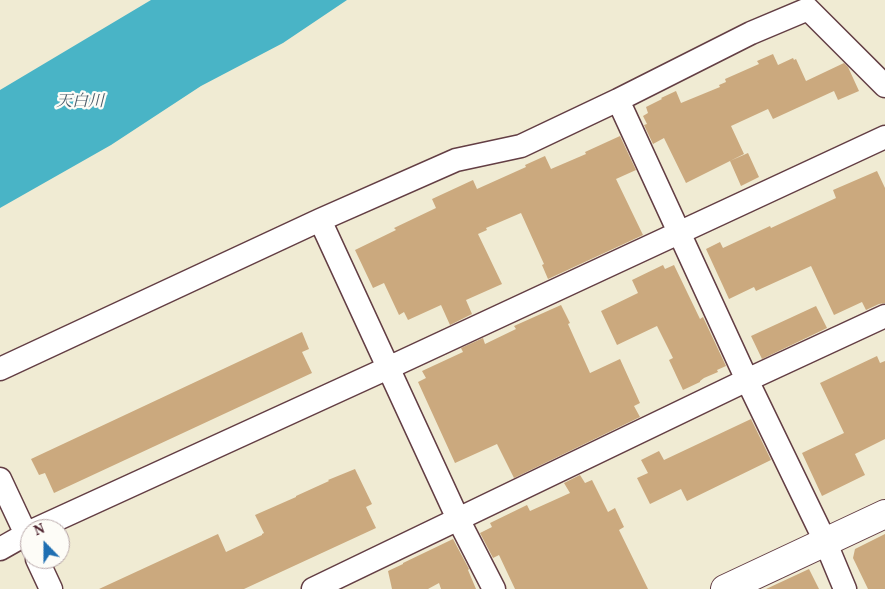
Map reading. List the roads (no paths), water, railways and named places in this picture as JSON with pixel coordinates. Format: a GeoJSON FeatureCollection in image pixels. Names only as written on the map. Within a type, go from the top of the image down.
{"type":"FeatureCollection","features":[{"type":"Feature","properties":{"kind":"street"},"geometry":{"type":"LineString","coordinates":[[0,368],[320,220],[456,160],[521,146],[813,4],[885,86]]}},
{"type":"Feature","properties":{"kind":"street"},"geometry":{"type":"LineString","coordinates":[[618,100],[747,380],[825,541],[845,589]]}},
{"type":"Feature","properties":{"kind":"street"},"geometry":{"type":"LineString","coordinates":[[62,519],[885,137]]}},
{"type":"Feature","properties":{"kind":"street"},"geometry":{"type":"LineString","coordinates":[[320,220],[458,519],[494,589]]}},
{"type":"Feature","properties":{"kind":"street"},"geometry":{"type":"LineString","coordinates":[[312,589],[747,380],[885,316]]}},
{"type":"Feature","properties":{"kind":"street"},"geometry":{"type":"LineString","coordinates":[[0,479],[22,519]]}},
{"type":"Feature","properties":{"kind":"street"},"geometry":{"type":"LineString","coordinates":[[725,589],[885,514]]}},
{"type":"Feature","properties":{"kind":"street"},"geometry":{"type":"LineString","coordinates":[[0,549],[20,539]]}},
{"type":"Feature","properties":{"kind":"street"},"geometry":{"type":"LineString","coordinates":[[42,569],[51,589]]}},
{"type":"Feature","properties":{"kind":"water","name":"天白川"},"geometry":{"type":"Polygon","coordinates":[[[151,0],[347,0],[283,43],[201,86],[111,145],[0,208],[0,90],[151,0]]]}}]}
